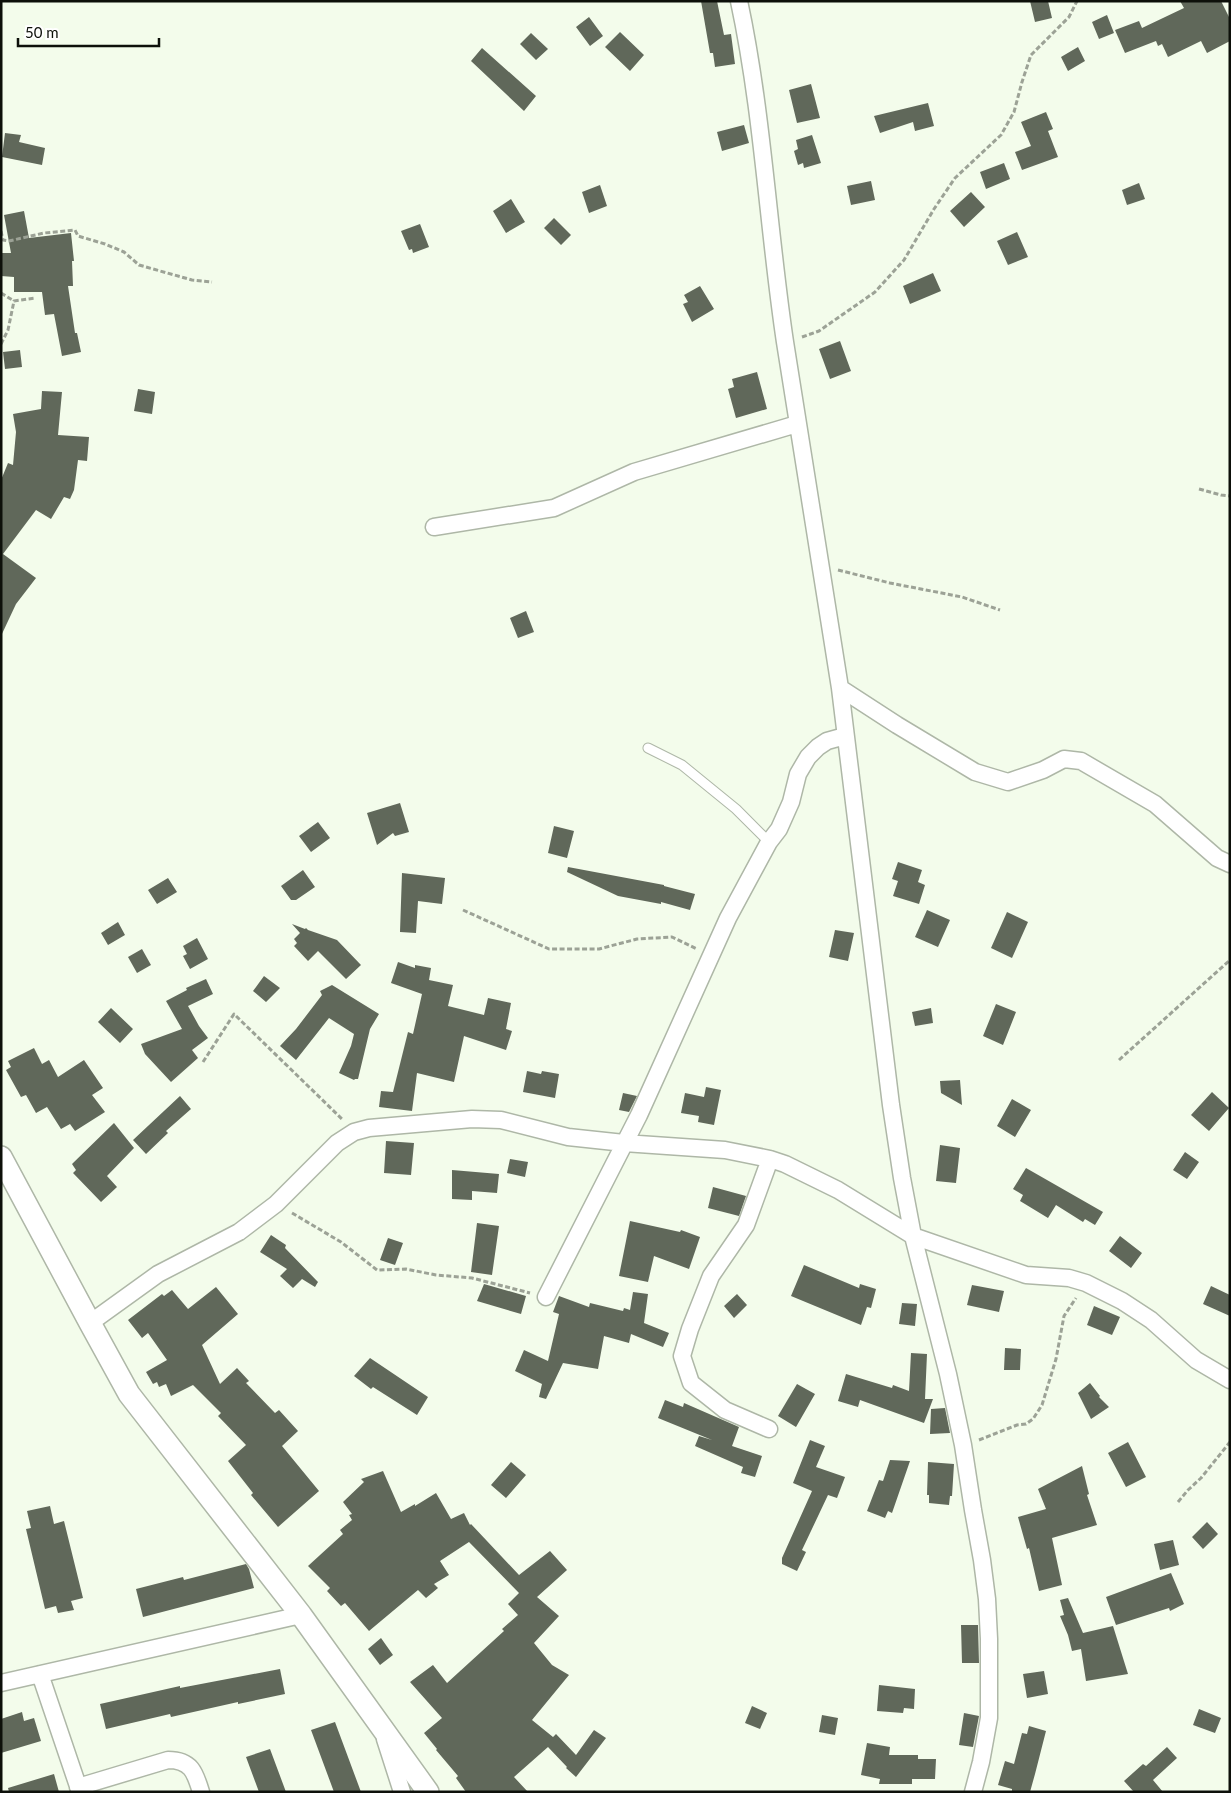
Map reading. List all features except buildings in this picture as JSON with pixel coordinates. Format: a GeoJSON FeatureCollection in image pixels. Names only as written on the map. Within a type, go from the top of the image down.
{"type":"FeatureCollection","features":[{"type":"Feature","properties":{"kind":"street"},"geometry":{"type":"LineString","coordinates":[[739,1],[758,120],[778,295],[840,688],[891,1105],[902,1178],[913,1236],[964,1446],[982,1560],[987,1600],[990,1686],[989,1718],[973,1792]]}},
{"type":"Feature","properties":{"kind":"street"},"geometry":{"type":"LineString","coordinates":[[434,527],[554,508],[634,472],[797,424]]}},
{"type":"Feature","properties":{"kind":"street"},"geometry":{"type":"LineString","coordinates":[[840,688],[897,726],[975,772],[1008,782],[1043,770],[1064,759],[1081,761],[1155,804],[1218,858],[1230,864]]}},
{"type":"Feature","properties":{"kind":"street"},"geometry":{"type":"LineString","coordinates":[[546,1297],[640,1115],[728,918],[769,842],[779,829],[786,814],[798,774],[808,757],[827,741],[845,736]]}},
{"type":"Feature","properties":{"kind":"street"},"geometry":{"type":"LineString","coordinates":[[90,1323],[158,1274],[239,1232],[276,1204],[337,1143],[354,1132],[369,1128],[472,1119],[501,1120],[568,1137],[725,1150],[770,1159],[838,1190],[913,1236],[1026,1275],[1069,1278],[1086,1283],[1122,1301],[1151,1320],[1196,1360],[1230,1380]]}},
{"type":"Feature","properties":{"kind":"street"},"geometry":{"type":"LineString","coordinates":[[1,1157],[129,1394],[301,1615],[428,1792]]}},
{"type":"Feature","properties":{"kind":"street"},"geometry":{"type":"LineString","coordinates":[[769,1429],[725,1410],[691,1384],[682,1356],[690,1329],[711,1276],[746,1225],[770,1159]]}},
{"type":"Feature","properties":{"kind":"street"},"geometry":{"type":"LineString","coordinates":[[1,1683],[301,1615]]}},
{"type":"Feature","properties":{"kind":"street"},"geometry":{"type":"LineString","coordinates":[[40,1674],[79,1790],[168,1760],[180,1760],[190,1767],[202,1792]]}},
{"type":"Feature","properties":{"kind":"street"},"geometry":{"type":"LineString","coordinates":[[381,1726],[402,1792]]}},
{"type":"Feature","properties":{"kind":"lane"},"geometry":{"type":"LineString","coordinates":[[648,748],[682,765],[736,809],[769,842]]}},
{"type":"Feature","properties":{"kind":"path"},"geometry":{"type":"LineString","coordinates":[[785,342],[819,331],[835,320],[875,292],[904,260],[955,178],[1001,135],[1014,112],[1032,55],[1068,17],[1077,1]]}},
{"type":"Feature","properties":{"kind":"path"},"geometry":{"type":"LineString","coordinates":[[1,230],[4,240],[9,241],[44,233],[75,230],[78,236],[124,252],[139,265],[192,280],[212,282]]}},
{"type":"Feature","properties":{"kind":"path"},"geometry":{"type":"LineString","coordinates":[[1,293],[14,301],[36,298]]}},
{"type":"Feature","properties":{"kind":"path"},"geometry":{"type":"LineString","coordinates":[[1,344],[8,330],[14,301]]}},
{"type":"Feature","properties":{"kind":"path"},"geometry":{"type":"LineString","coordinates":[[1199,489],[1230,496]]}},
{"type":"Feature","properties":{"kind":"path"},"geometry":{"type":"LineString","coordinates":[[820,566],[890,583],[962,597],[1000,610]]}},
{"type":"Feature","properties":{"kind":"path"},"geometry":{"type":"LineString","coordinates":[[463,910],[549,949],[599,949],[637,939],[672,938],[712,956]]}},
{"type":"Feature","properties":{"kind":"path"},"geometry":{"type":"LineString","coordinates":[[1119,1060],[1230,960]]}},
{"type":"Feature","properties":{"kind":"path"},"geometry":{"type":"LineString","coordinates":[[203,1062],[234,1014],[337,1113],[354,1132]]}},
{"type":"Feature","properties":{"kind":"path"},"geometry":{"type":"LineString","coordinates":[[276,1204],[310,1222],[341,1242],[377,1270],[406,1269],[436,1275],[472,1278],[546,1297]]}},
{"type":"Feature","properties":{"kind":"path"},"geometry":{"type":"LineString","coordinates":[[964,1446],[1033,1420],[1042,1405],[1056,1359],[1064,1316],[1086,1283]]}},
{"type":"Feature","properties":{"kind":"path"},"geometry":{"type":"LineString","coordinates":[[1178,1502],[1201,1478],[1230,1442]]}}]}
